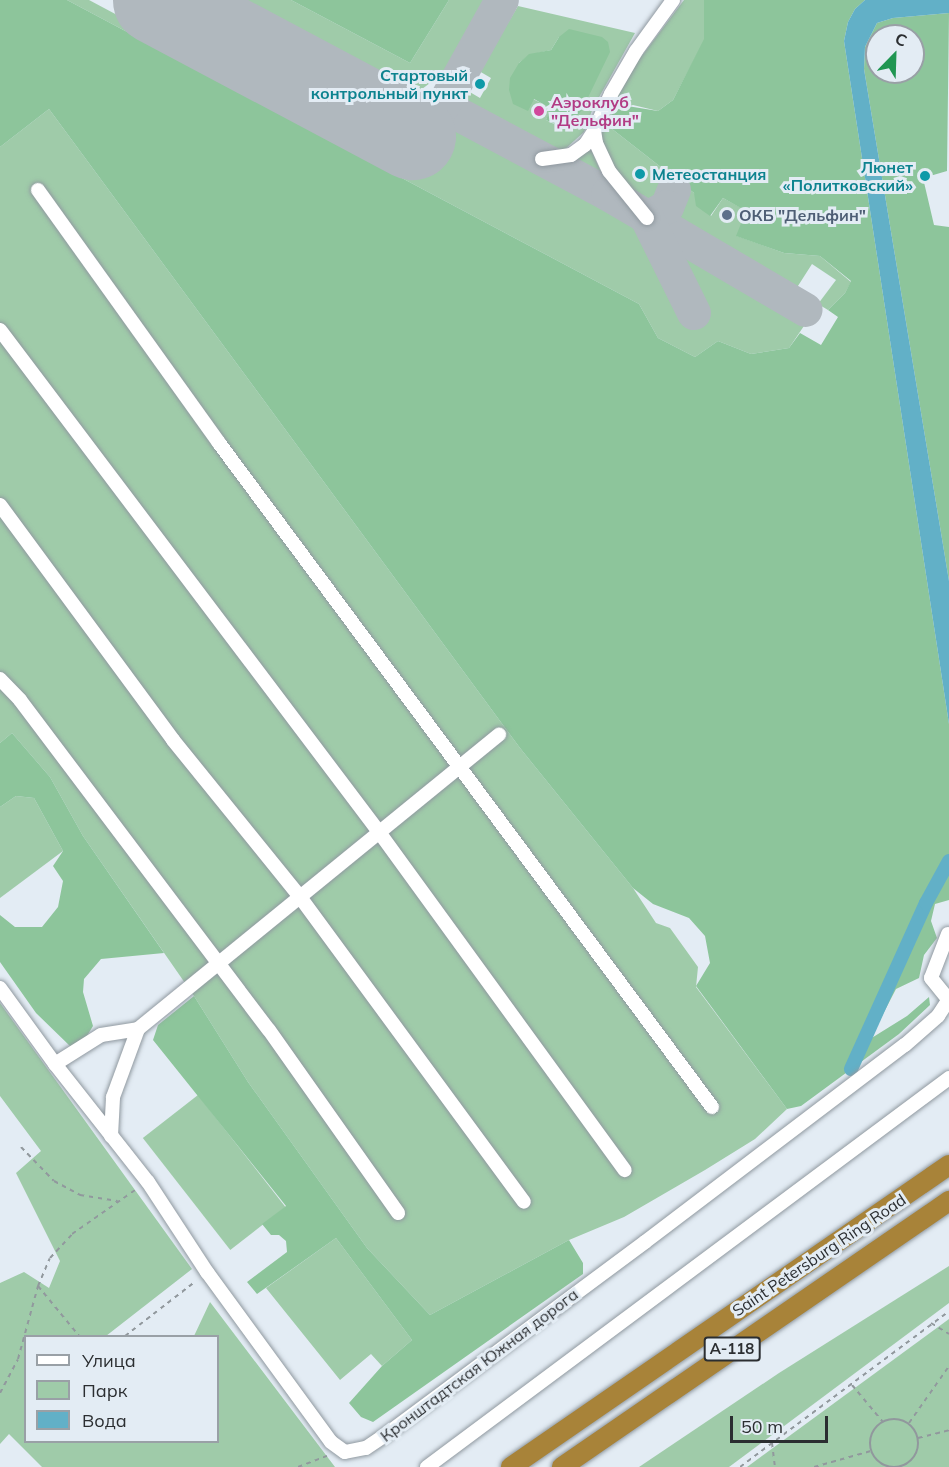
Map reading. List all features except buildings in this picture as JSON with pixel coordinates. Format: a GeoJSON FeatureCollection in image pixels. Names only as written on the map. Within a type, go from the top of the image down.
{"type":"FeatureCollection","features":[{"type":"Feature","properties":{"kind":"highway","name":"Saint Petersburg Ring Road"},"geometry":{"type":"LineString","coordinates":[[511,1467],[949,1165]]}},
{"type":"Feature","properties":{"kind":"highway","name":"Saint Petersburg Ring Road"},"geometry":{"type":"LineString","coordinates":[[564,1466],[949,1201]]}},
{"type":"Feature","properties":{"kind":"street"},"geometry":{"type":"LineString","coordinates":[[542,159],[571,155],[585,145],[636,51],[673,0]]}},
{"type":"Feature","properties":{"kind":"street"},"geometry":{"type":"LineString","coordinates":[[594,131],[596,143],[609,171],[647,218]]}},
{"type":"Feature","properties":{"kind":"street"},"geometry":{"type":"LineString","coordinates":[[38,190],[146,343],[712,1107]]}},
{"type":"Feature","properties":{"kind":"street"},"geometry":{"type":"LineString","coordinates":[[0,330],[380,832],[625,1170]]}},
{"type":"Feature","properties":{"kind":"street"},"geometry":{"type":"LineString","coordinates":[[0,505],[173,740],[300,897],[524,1202]]}},
{"type":"Feature","properties":{"kind":"street"},"geometry":{"type":"LineString","coordinates":[[0,679],[20,700],[269,1030],[398,1213]]}},
{"type":"Feature","properties":{"kind":"street"},"geometry":{"type":"LineString","coordinates":[[111,1136],[112,1097],[138,1029],[499,735]]}},
{"type":"Feature","properties":{"kind":"street"},"geometry":{"type":"LineString","coordinates":[[948,934],[931,978],[949,1000]]}},
{"type":"Feature","properties":{"kind":"street"},"geometry":{"type":"LineString","coordinates":[[0,988],[55,1064],[148,1182],[207,1272],[331,1442],[345,1452]]}},
{"type":"Feature","properties":{"kind":"street","name":"Кронштадтская Южная дорога"},"geometry":{"type":"LineString","coordinates":[[345,1452],[366,1448],[388,1433],[645,1242],[905,1045],[938,1016],[949,1000]]}},
{"type":"Feature","properties":{"kind":"street"},"geometry":{"type":"LineString","coordinates":[[55,1064],[101,1035],[138,1029]]}},
{"type":"Feature","properties":{"kind":"street"},"geometry":{"type":"LineString","coordinates":[[427,1467],[949,1078]]}},
{"type":"Feature","properties":{"kind":"path"},"geometry":{"type":"LineString","coordinates":[[21,1147],[54,1181],[80,1195],[118,1201]]}},
{"type":"Feature","properties":{"kind":"path"},"geometry":{"type":"LineString","coordinates":[[25,1335],[38,1286],[50,1258],[72,1234],[148,1182]]}},
{"type":"Feature","properties":{"kind":"path"},"geometry":{"type":"LineString","coordinates":[[126,1335],[207,1272]]}},
{"type":"Feature","properties":{"kind":"path"},"geometry":{"type":"LineString","coordinates":[[38,1286],[78,1335]]}},
{"type":"Feature","properties":{"kind":"path"},"geometry":{"type":"LineString","coordinates":[[740,1467],[949,1311]]}},
{"type":"Feature","properties":{"kind":"path"},"geometry":{"type":"LineString","coordinates":[[931,1323],[949,1334]]}},
{"type":"Feature","properties":{"kind":"path"},"geometry":{"type":"LineString","coordinates":[[0,1393],[18,1359],[24,1337]]}},
{"type":"Feature","properties":{"kind":"path"},"geometry":{"type":"LineString","coordinates":[[909,1424],[949,1366]]}},
{"type":"Feature","properties":{"kind":"path"},"geometry":{"type":"LineString","coordinates":[[852,1384],[883,1422]]}},
{"type":"Feature","properties":{"kind":"path"},"geometry":{"type":"LineString","coordinates":[[895,1418],[909,1424],[918,1438],[916,1454],[908,1463],[902,1466],[884,1466],[871,1451],[871,1434],[883,1422],[895,1418]]}},
{"type":"Feature","properties":{"kind":"path"},"geometry":{"type":"LineString","coordinates":[[918,1438],[949,1430]]}},
{"type":"Feature","properties":{"kind":"path"},"geometry":{"type":"LineString","coordinates":[[771,1443],[775,1467]]}},
{"type":"Feature","properties":{"kind":"path"},"geometry":{"type":"LineString","coordinates":[[814,1467],[871,1451]]}},
{"type":"Feature","properties":{"kind":"path"},"geometry":{"type":"LineString","coordinates":[[298,1467],[345,1452]]}},
{"type":"Feature","properties":{"kind":"path"},"geometry":{"type":"LineString","coordinates":[[908,1463],[910,1467]]}},
{"type":"Feature","properties":{"kind":"green space"},"geometry":{"type":"Polygon","coordinates":[[[0,0],[67,0],[639,304],[658,338],[695,357],[718,341],[751,354],[789,348],[800,333],[821,345],[838,317],[828,310],[845,293],[851,281],[820,256],[784,253],[736,236],[746,211],[723,198],[710,216],[696,206],[694,193],[607,125],[610,111],[621,105],[658,111],[673,100],[704,39],[704,0],[865,0],[855,9],[848,22],[844,41],[949,724],[949,900],[935,904],[931,921],[937,938],[924,955],[919,978],[896,989],[870,1039],[907,1016],[929,997],[930,1005],[899,1034],[801,1106],[787,1109],[696,986],[710,963],[705,936],[689,918],[653,904],[633,888],[520,748],[49,109],[0,147],[0,0]]]}},
{"type":"Feature","properties":{"kind":"green space"},"geometry":{"type":"Polygon","coordinates":[[[67,0],[89,0],[423,178],[454,118],[550,167],[808,320],[789,348],[751,354],[718,341],[695,357],[658,338],[639,304],[67,0]]]}},
{"type":"Feature","properties":{"kind":"green space"},"geometry":{"type":"Polygon","coordinates":[[[230,0],[291,0],[410,63],[449,0],[485,0],[464,44],[442,74],[422,89],[409,90],[397,88],[230,0]]]}},
{"type":"Feature","properties":{"kind":"green space"},"geometry":{"type":"Polygon","coordinates":[[[291,0],[449,0],[410,63],[291,0]]]}},
{"type":"Feature","properties":{"kind":"green space"},"geometry":{"type":"Polygon","coordinates":[[[684,0],[704,0],[705,39],[673,100],[658,111],[633,105],[610,111],[635,65],[684,0]]]}},
{"type":"Feature","properties":{"kind":"green space"},"geometry":{"type":"Polygon","coordinates":[[[518,6],[635,33],[593,108],[584,132],[564,150],[546,152],[473,114],[464,100],[468,91],[480,98],[491,78],[479,71],[518,6]],[[559,37],[551,50],[529,55],[519,63],[533,99],[551,108],[546,120],[554,124],[559,37]]]}},
{"type":"Feature","properties":{"kind":"green space"},"geometry":{"type":"Polygon","coordinates":[[[949,13],[947,171],[923,178],[934,225],[949,227],[949,581],[866,84],[925,84],[925,24],[877,23],[893,18],[949,13]]]}},
{"type":"Feature","properties":{"kind":"green space"},"geometry":{"type":"Polygon","coordinates":[[[569,29],[602,37],[608,42],[610,52],[582,110],[571,123],[562,127],[546,120],[550,108],[534,99],[528,111],[513,104],[509,90],[510,78],[519,63],[529,54],[551,50],[559,37],[569,29]]]}},
{"type":"Feature","properties":{"kind":"green space"},"geometry":{"type":"Polygon","coordinates":[[[49,109],[520,748],[633,888],[656,923],[670,928],[698,967],[696,987],[787,1109],[755,1139],[624,1217],[569,1240],[430,1315],[367,1248],[248,1082],[194,996],[83,836],[50,777],[12,733],[0,743],[0,147],[49,109]]]}},
{"type":"Feature","properties":{"kind":"green space"},"geometry":{"type":"Polygon","coordinates":[[[606,121],[607,125],[694,193],[711,216],[723,198],[747,211],[737,236],[784,253],[820,256],[851,282],[845,293],[828,310],[818,304],[836,280],[812,264],[796,289],[777,291],[661,222],[634,197],[605,154],[600,132],[606,121]]]}},
{"type":"Feature","properties":{"kind":"green space"},"geometry":{"type":"Polygon","coordinates":[[[590,147],[600,170],[617,193],[564,162],[590,147]]]}},
{"type":"Feature","properties":{"kind":"green space"},"geometry":{"type":"Polygon","coordinates":[[[12,733],[50,777],[83,836],[164,953],[101,959],[84,979],[83,992],[93,1026],[82,1044],[71,1047],[36,1013],[0,962],[0,915],[15,927],[42,927],[58,907],[63,881],[53,866],[63,851],[34,798],[16,796],[0,807],[0,743],[12,733]]]}},
{"type":"Feature","properties":{"kind":"green space"},"geometry":{"type":"Polygon","coordinates":[[[16,796],[34,798],[63,851],[0,898],[0,807],[16,796]]]}},
{"type":"Feature","properties":{"kind":"green space"},"geometry":{"type":"Polygon","coordinates":[[[194,996],[248,1082],[367,1248],[430,1315],[569,1240],[583,1263],[583,1274],[373,1422],[361,1417],[349,1403],[382,1366],[412,1340],[336,1238],[257,1294],[247,1282],[287,1252],[286,1241],[279,1235],[271,1235],[262,1224],[286,1206],[153,1040],[158,1025],[194,996]]]}},
{"type":"Feature","properties":{"kind":"green space"},"geometry":{"type":"Polygon","coordinates":[[[0,1003],[192,1269],[107,1335],[24,1335],[24,1443],[219,1443],[219,1335],[194,1335],[210,1302],[335,1467],[42,1467],[9,1434],[0,1444],[0,1283],[24,1272],[49,1288],[60,1261],[16,1173],[41,1151],[0,1096],[0,1003]]]}},
{"type":"Feature","properties":{"kind":"green space"},"geometry":{"type":"Polygon","coordinates":[[[198,1095],[285,1207],[230,1250],[143,1138],[198,1095]]]}},
{"type":"Feature","properties":{"kind":"green space"},"geometry":{"type":"Polygon","coordinates":[[[336,1238],[412,1340],[382,1366],[371,1354],[340,1380],[266,1288],[336,1238]]]}},
{"type":"Feature","properties":{"kind":"green space"},"geometry":{"type":"Polygon","coordinates":[[[949,1266],[949,1303],[729,1467],[639,1467],[779,1373],[949,1266]]]}},
{"type":"Feature","properties":{"kind":"green space"},"geometry":{"type":"Polygon","coordinates":[[[949,1319],[949,1467],[747,1467],[949,1319]]]}},
{"type":"Feature","properties":{"kind":"water"},"geometry":{"type":"Polygon","coordinates":[[[865,0],[949,0],[949,13],[893,18],[876,24],[865,24],[864,69],[949,581],[949,724],[844,41],[848,22],[855,9],[865,0]]]}},
{"type":"Feature","properties":{"kind":"waterway"},"geometry":{"type":"LineString","coordinates":[[851,1069],[926,903],[949,861]]}},
{"type":"Feature","properties":{"kind":"taxiway"},"geometry":{"type":"LineString","coordinates":[[412,136],[425,130],[443,106],[502,0]]}},
{"type":"Feature","properties":{"kind":"taxiway"},"geometry":{"type":"LineString","coordinates":[[443,106],[608,194],[806,310]]}},
{"type":"Feature","properties":{"kind":"taxiway"},"geometry":{"type":"LineString","coordinates":[[674,190],[667,207],[647,218],[694,313]]}},
{"type":"Feature","properties":{"kind":"runway"},"geometry":{"type":"LineString","coordinates":[[156,0],[412,136]]}},
{"type":"Feature","properties":{"kind":"place","name":"Стартовый контрольный пункт"},"geometry":{"type":"Point","coordinates":[480,84]}},
{"type":"Feature","properties":{"kind":"place","name":"Аэроклуб \"Дельфин\""},"geometry":{"type":"Point","coordinates":[539,111]}},
{"type":"Feature","properties":{"kind":"place","name":"Метеостанция"},"geometry":{"type":"Point","coordinates":[640,174]}},
{"type":"Feature","properties":{"kind":"place","name":"Люнет «Политковский»"},"geometry":{"type":"Point","coordinates":[925,176]}},
{"type":"Feature","properties":{"kind":"place","name":"ОКБ \"Дельфин\""},"geometry":{"type":"Point","coordinates":[727,215]}}]}
